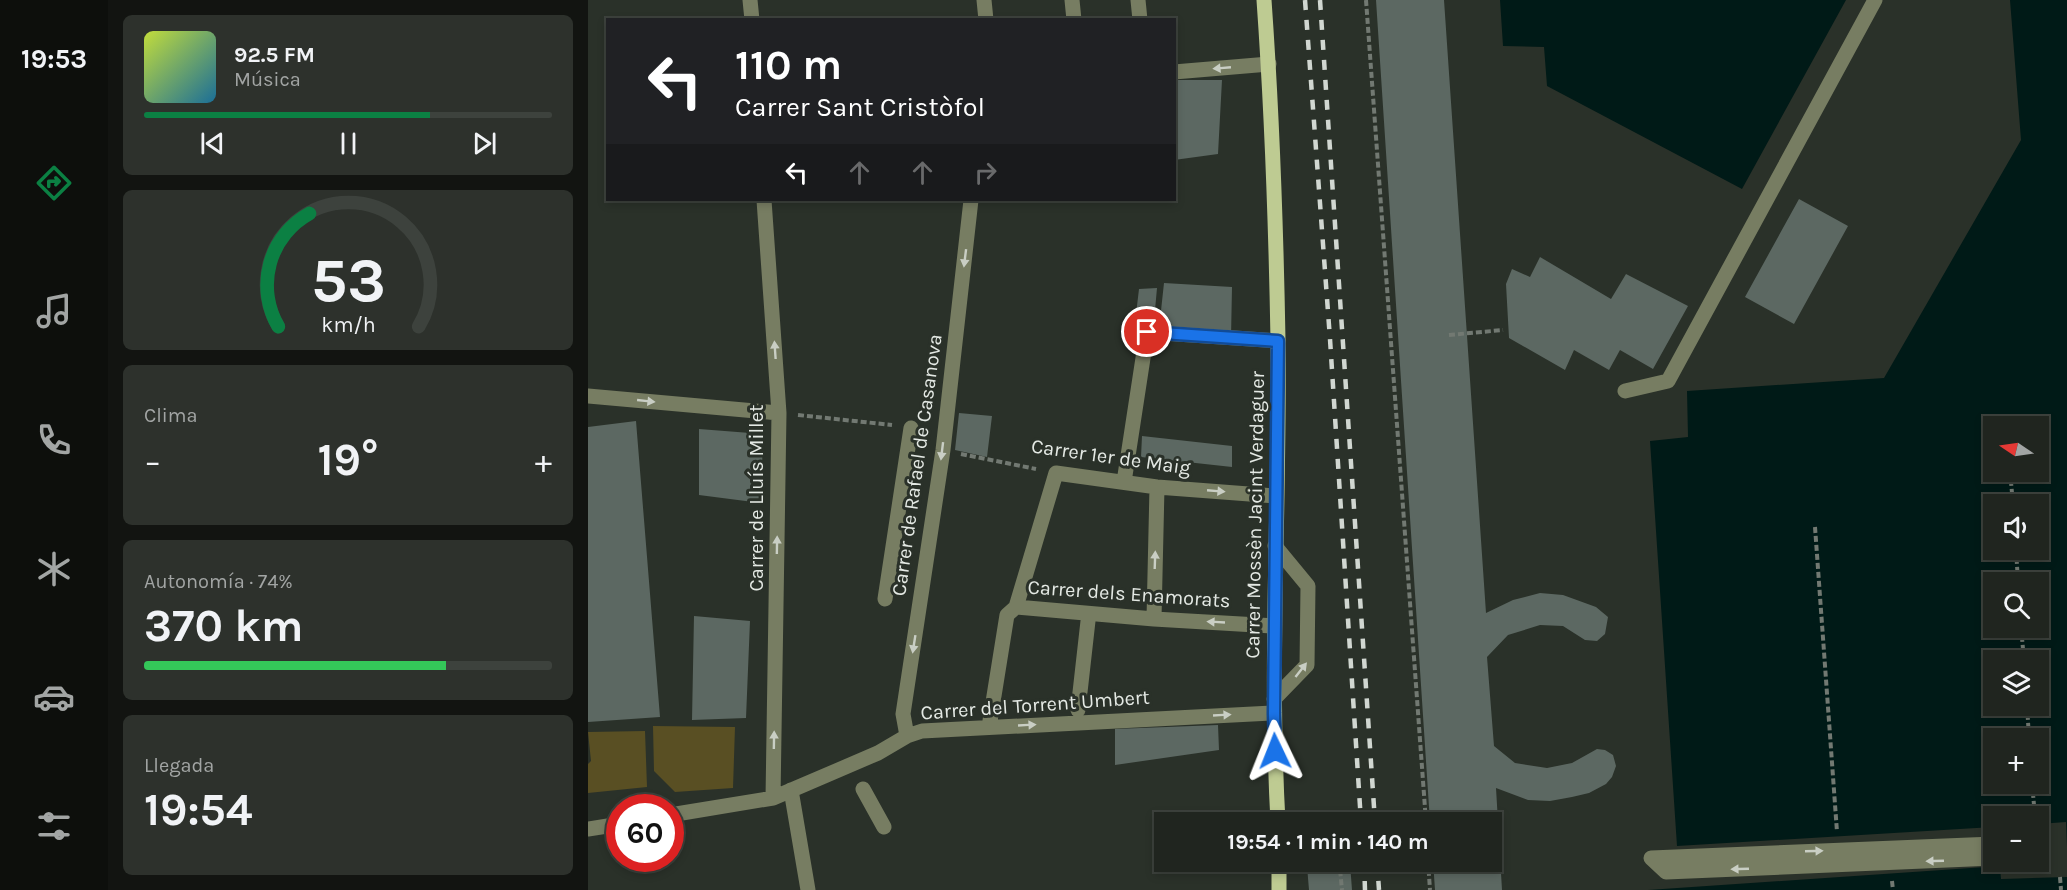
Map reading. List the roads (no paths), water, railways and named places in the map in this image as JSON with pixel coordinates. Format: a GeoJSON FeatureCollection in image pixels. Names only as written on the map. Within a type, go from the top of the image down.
{"type":"FeatureCollection","features":[{"type":"Feature","properties":{"kind":"main road","name":"Carrer Mossèn Jacint Verdaguer"},"geometry":{"type":"LineString","coordinates":[[1264,0],[1269,64],[1278,341],[1274,626],[1278,812]]}},
{"type":"Feature","properties":{"kind":"main road"},"geometry":{"type":"LineString","coordinates":[[1279,872],[1279,890]]}},
{"type":"Feature","properties":{"kind":"street"},"geometry":{"type":"LineString","coordinates":[[750,0],[752,18]]}},
{"type":"Feature","properties":{"kind":"street"},"geometry":{"type":"LineString","coordinates":[[984,0],[986,18]]}},
{"type":"Feature","properties":{"kind":"street"},"geometry":{"type":"LineString","coordinates":[[1072,0],[1074,18]]}},
{"type":"Feature","properties":{"kind":"street"},"geometry":{"type":"LineString","coordinates":[[1138,0],[1140,18]]}},
{"type":"Feature","properties":{"kind":"street"},"geometry":{"type":"LineString","coordinates":[[1624,391],[1668,381],[1875,0]]}},
{"type":"Feature","properties":{"kind":"street"},"geometry":{"type":"LineString","coordinates":[[1176,72],[1269,64]]}},
{"type":"Feature","properties":{"kind":"street","name":"Carrer de Lluís Millet"},"geometry":{"type":"LineString","coordinates":[[764,201],[779,413],[773,798]]}},
{"type":"Feature","properties":{"kind":"street","name":"Carrer de Rafael de Casanova"},"geometry":{"type":"LineString","coordinates":[[907,736],[903,714],[943,450],[971,201]]}},
{"type":"Feature","properties":{"kind":"street"},"geometry":{"type":"LineString","coordinates":[[1124,482],[1147,332],[1278,341]]}},
{"type":"Feature","properties":{"kind":"street"},"geometry":{"type":"LineString","coordinates":[[588,396],[779,413]]}},
{"type":"Feature","properties":{"kind":"street"},"geometry":{"type":"LineString","coordinates":[[885,598],[911,429]]}},
{"type":"Feature","properties":{"kind":"street","name":"Carrer 1er de Maig"},"geometry":{"type":"LineString","coordinates":[[1016,607],[1056,473],[1157,487],[1276,496]]}},
{"type":"Feature","properties":{"kind":"street"},"geometry":{"type":"LineString","coordinates":[[1154,619],[1157,487]]}},
{"type":"Feature","properties":{"kind":"street"},"geometry":{"type":"LineString","coordinates":[[1274,706],[1307,665],[1308,586],[1275,546]]}},
{"type":"Feature","properties":{"kind":"street"},"geometry":{"type":"LineString","coordinates":[[989,727],[1007,615],[1016,607]]}},
{"type":"Feature","properties":{"kind":"street","name":"Carrer dels Enamorats"},"geometry":{"type":"LineString","coordinates":[[1016,607],[1154,619],[1274,626]]}},
{"type":"Feature","properties":{"kind":"street"},"geometry":{"type":"LineString","coordinates":[[1078,710],[1088,621]]}},
{"type":"Feature","properties":{"kind":"street","name":"Carrer del Torrent Umbert"},"geometry":{"type":"LineString","coordinates":[[684,813],[773,798],[878,753],[907,736],[922,731],[1274,706]]}},
{"type":"Feature","properties":{"kind":"street"},"geometry":{"type":"LineString","coordinates":[[863,789],[884,827]]}},
{"type":"Feature","properties":{"kind":"street"},"geometry":{"type":"LineString","coordinates":[[792,790],[808,890]]}},
{"type":"Feature","properties":{"kind":"street"},"geometry":{"type":"LineString","coordinates":[[588,829],[606,826]]}},
{"type":"Feature","properties":{"kind":"street"},"geometry":{"type":"LineString","coordinates":[[1983,844],[1651,858],[1666,872],[1983,858]]}},
{"type":"Feature","properties":{"kind":"water"},"geometry":{"type":"Polygon","coordinates":[[[1500,0],[1846,0],[1742,189],[1547,86],[1544,47],[1503,46],[1500,0]]]}},
{"type":"Feature","properties":{"kind":"water"},"geometry":{"type":"Polygon","coordinates":[[[2010,0],[2067,0],[2067,847],[2066,822],[2049,823],[2049,806],[1983,806],[1983,828],[1677,846],[1650,441],[1688,437],[1687,391],[1884,378],[2021,140],[2010,0]]]}},
{"type":"Feature","properties":{"kind":"water"},"geometry":{"type":"Polygon","coordinates":[[[1983,867],[1983,872],[2000,872],[2001,879],[2067,877],[2067,890],[1648,890],[1983,867]]]}},
{"type":"Feature","properties":{"kind":"railway"},"geometry":{"type":"LineString","coordinates":[[1305,0],[1330,339],[1360,812]]}},
{"type":"Feature","properties":{"kind":"railway"},"geometry":{"type":"LineString","coordinates":[[1320,0],[1374,812]]}},
{"type":"Feature","properties":{"kind":"railway"},"geometry":{"type":"LineString","coordinates":[[1364,872],[1365,890]]}},
{"type":"Feature","properties":{"kind":"railway"},"geometry":{"type":"LineString","coordinates":[[1378,872],[1379,890]]}}]}
